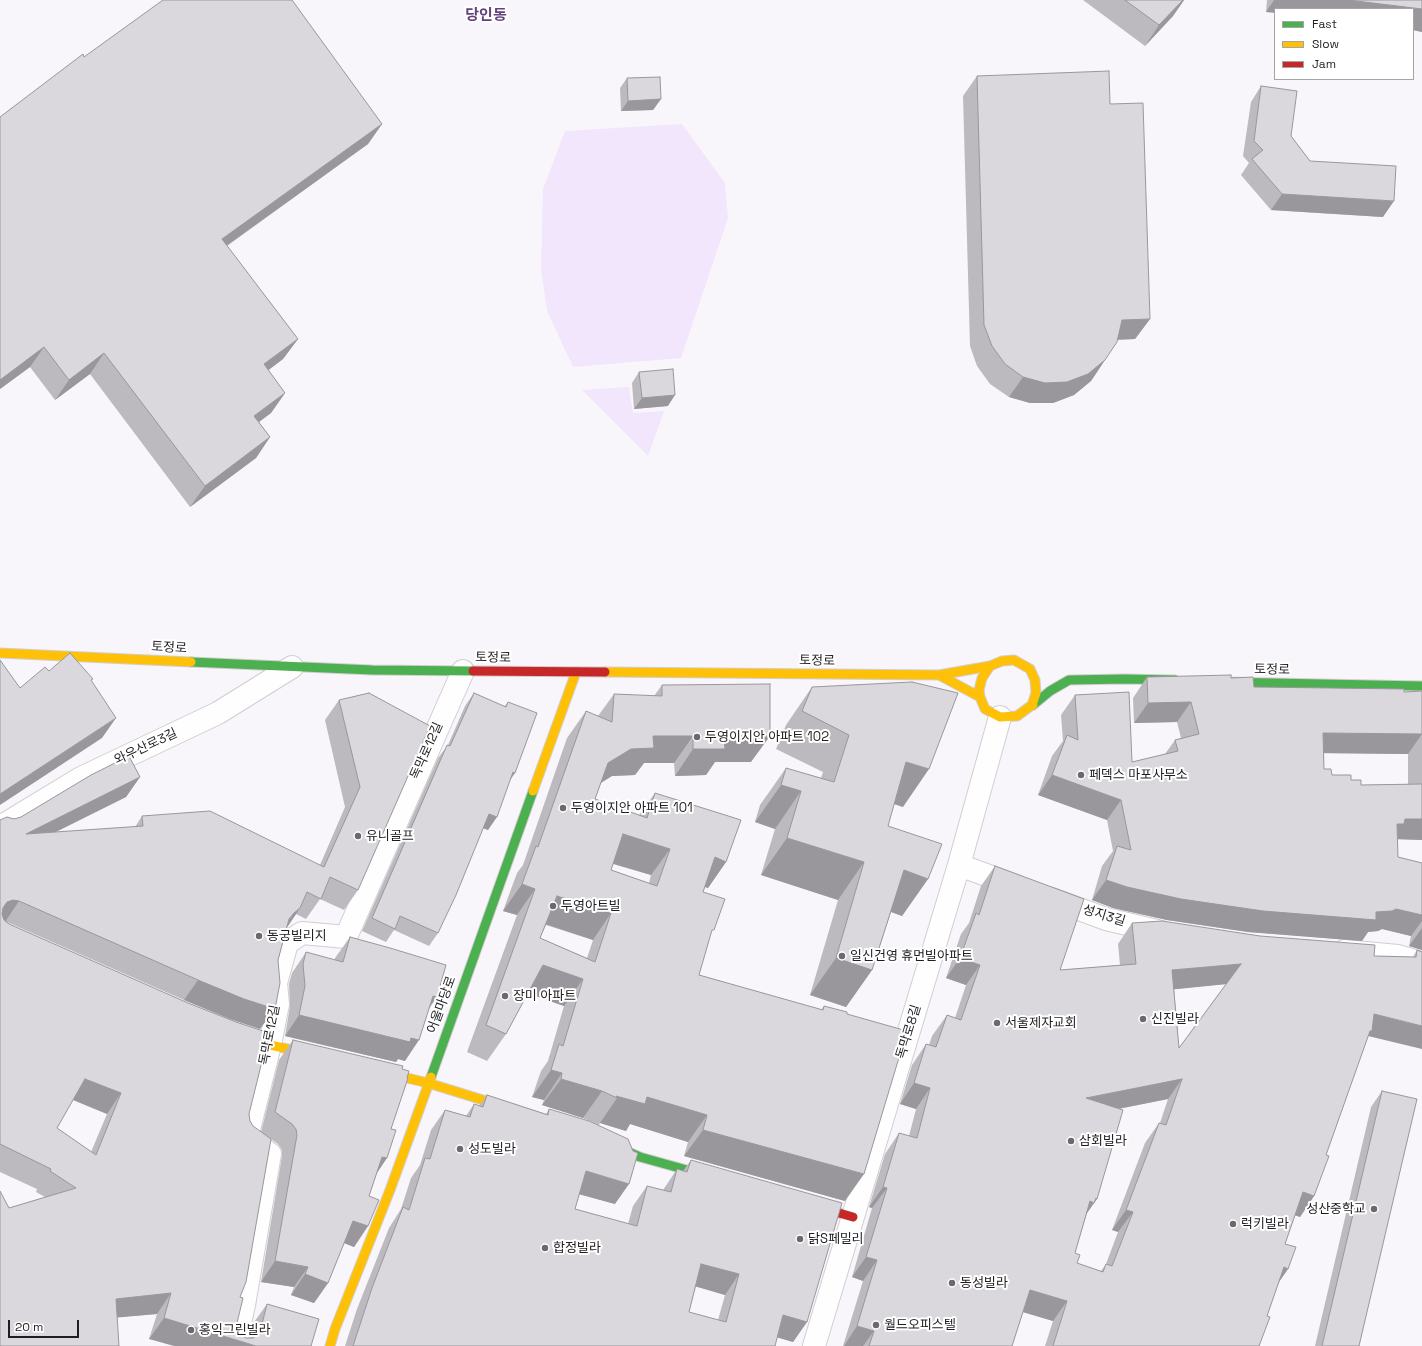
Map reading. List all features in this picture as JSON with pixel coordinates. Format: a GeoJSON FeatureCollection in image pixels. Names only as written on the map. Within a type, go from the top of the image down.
{"type":"FeatureCollection","features":[{"type":"Feature","properties":{"kind":"street","name":"토정로"},"geometry":{"type":"LineString","coordinates":[[0,653],[372,670],[938,675],[980,698]]}},
{"type":"Feature","properties":{"kind":"street"},"geometry":{"type":"LineString","coordinates":[[938,675],[990,666],[1002,661],[1014,660],[1030,668],[1043,672]]}},
{"type":"Feature","properties":{"kind":"street"},"geometry":{"type":"LineString","coordinates":[[990,666],[982,678],[979,690],[980,698],[985,709],[1000,717],[1017,716],[1050,691],[1068,680]]}},
{"type":"Feature","properties":{"kind":"street","name":"와우산로3길"},"geometry":{"type":"LineString","coordinates":[[0,827],[82,778],[218,713],[292,667]]}},
{"type":"Feature","properties":{"kind":"street"},"geometry":{"type":"LineString","coordinates":[[1030,668],[1035,680],[1036,693],[1032,704]]}},
{"type":"Feature","properties":{"kind":"street","name":"독막로12길"},"geometry":{"type":"LineString","coordinates":[[235,1346],[244,1305],[270,1154],[247,1137],[270,1044],[278,1004],[276,983],[287,943],[302,933],[346,937],[463,671]]}},
{"type":"Feature","properties":{"kind":"street","name":"어울마당로"},"geometry":{"type":"LineString","coordinates":[[330,1346],[390,1190],[576,672]]}},
{"type":"Feature","properties":{"kind":"street"},"geometry":{"type":"LineString","coordinates":[[1056,676],[1068,680],[1181,680]]}},
{"type":"Feature","properties":{"kind":"street","name":"토정로"},"geometry":{"type":"LineString","coordinates":[[1213,681],[1422,686]]}},
{"type":"Feature","properties":{"kind":"street","name":"독막로8길"},"geometry":{"type":"LineString","coordinates":[[814,1346],[959,866],[1000,717]]}},
{"type":"Feature","properties":{"kind":"street","name":"성지3길"},"geometry":{"type":"LineString","coordinates":[[959,866],[1106,919],[1180,935]]}},
{"type":"Feature","properties":{"kind":"street"},"geometry":{"type":"LineString","coordinates":[[1326,950],[1398,956],[1422,963]]}},
{"type":"Feature","properties":{"kind":"street"},"geometry":{"type":"LineString","coordinates":[[226,1031],[323,1057]]}},
{"type":"Feature","properties":{"kind":"street"},"geometry":{"type":"LineString","coordinates":[[368,1068],[428,1083],[518,1111]]}},
{"type":"Feature","properties":{"kind":"street"},"geometry":{"type":"LineString","coordinates":[[599,1139],[640,1157],[721,1179]]}},
{"type":"Feature","properties":{"kind":"street"},"geometry":{"type":"LineString","coordinates":[[802,1202],[853,1217]]}},
{"type":"Feature","properties":{"kind":"shaded area"},"geometry":{"type":"Polygon","coordinates":[[[682,124],[725,183],[728,218],[681,358],[573,367],[547,311],[541,269],[543,189],[565,131],[682,124]]]}},
{"type":"Feature","properties":{"kind":"shaded area"},"geometry":{"type":"Polygon","coordinates":[[[629,387],[633,413],[664,411],[648,456],[582,390],[629,387]]]}},
{"type":"Feature","properties":{"kind":"building"},"geometry":{"type":"Polygon","coordinates":[[[163,0],[292,0],[382,124],[222,239],[298,339],[264,364],[285,393],[254,416],[270,437],[205,486],[104,353],[69,380],[44,347],[0,380],[0,117],[83,54],[84,57],[163,0]]]}},
{"type":"Feature","properties":{"kind":"building"},"geometry":{"type":"Polygon","coordinates":[[[1125,0],[1183,0],[1159,25],[1125,0]]]}},
{"type":"Feature","properties":{"kind":"building"},"geometry":{"type":"Polygon","coordinates":[[[1348,0],[1422,0],[1422,9],[1348,0]]]}},
{"type":"Feature","properties":{"kind":"building"},"geometry":{"type":"Polygon","coordinates":[[[1109,71],[1110,104],[1143,103],[1150,319],[1122,320],[1117,342],[1105,360],[1088,374],[1067,382],[1045,383],[1023,377],[1005,364],[992,346],[984,325],[977,76],[1109,71]]]}},
{"type":"Feature","properties":{"kind":"building"},"geometry":{"type":"Polygon","coordinates":[[[660,77],[661,99],[628,101],[627,78],[660,77]]]}},
{"type":"Feature","properties":{"kind":"building"},"geometry":{"type":"Polygon","coordinates":[[[1261,86],[1297,91],[1291,136],[1310,161],[1396,166],[1394,201],[1282,194],[1252,159],[1263,150],[1254,141],[1261,86]]]}},
{"type":"Feature","properties":{"kind":"building"},"geometry":{"type":"Polygon","coordinates":[[[673,369],[675,395],[642,398],[639,372],[673,369]]]}},
{"type":"Feature","properties":{"kind":"building"},"geometry":{"type":"Polygon","coordinates":[[[70,653],[93,679],[91,680],[116,718],[0,794],[0,660],[20,688],[45,667],[49,671],[70,653]]]}},
{"type":"Feature","properties":{"kind":"building"},"geometry":{"type":"Polygon","coordinates":[[[1231,675],[1231,678],[1253,677],[1254,687],[1404,689],[1404,692],[1422,691],[1422,734],[1323,733],[1324,769],[1331,769],[1332,775],[1351,775],[1351,780],[1361,780],[1361,785],[1422,784],[1422,819],[1405,819],[1404,824],[1397,824],[1398,857],[1422,863],[1422,915],[1396,909],[1392,911],[1376,912],[1376,920],[1263,911],[1181,899],[1127,887],[1106,880],[1117,846],[1131,850],[1121,800],[1052,775],[1067,735],[1078,740],[1075,695],[1129,692],[1132,762],[1178,751],[1175,740],[1199,734],[1191,702],[1148,703],[1147,677],[1231,675]]]}},
{"type":"Feature","properties":{"kind":"building"},"geometry":{"type":"Polygon","coordinates":[[[912,682],[958,693],[929,769],[906,762],[888,826],[942,844],[928,879],[904,870],[872,970],[836,958],[864,862],[787,838],[801,791],[781,785],[786,768],[834,782],[849,735],[802,711],[812,687],[912,682]]]}},
{"type":"Feature","properties":{"kind":"building"},"geometry":{"type":"Polygon","coordinates":[[[770,684],[770,736],[724,736],[725,749],[693,749],[693,736],[653,736],[654,748],[631,749],[608,763],[595,799],[647,818],[655,793],[741,820],[726,862],[715,857],[703,892],[725,899],[714,930],[712,930],[699,975],[823,1010],[824,1006],[847,1012],[847,1014],[907,1031],[864,1174],[703,1130],[707,1115],[647,1097],[645,1104],[616,1096],[617,1098],[602,1091],[561,1079],[562,1073],[551,1070],[559,1044],[563,1046],[583,979],[543,965],[506,1034],[486,1025],[535,889],[522,884],[536,846],[538,847],[586,711],[612,722],[614,694],[662,696],[662,685],[770,684]],[[623,834],[611,870],[657,886],[670,849],[623,834]],[[557,896],[540,938],[595,962],[611,913],[557,896]]]}},
{"type":"Feature","properties":{"kind":"building"},"geometry":{"type":"Polygon","coordinates":[[[369,693],[430,726],[358,890],[330,877],[321,899],[307,892],[300,908],[289,919],[278,960],[280,983],[275,1009],[244,999],[198,980],[19,901],[13,900],[7,902],[3,908],[2,914],[4,920],[9,924],[188,1003],[269,1033],[249,1114],[250,1121],[253,1126],[271,1139],[246,1282],[240,1297],[243,1298],[237,1329],[241,1335],[246,1338],[253,1338],[258,1334],[267,1304],[319,1319],[311,1346],[256,1346],[164,1318],[171,1293],[116,1299],[119,1346],[0,1346],[0,1191],[9,1208],[76,1188],[50,1171],[51,1169],[0,1144],[0,820],[7,817],[14,819],[21,817],[91,775],[129,756],[140,777],[26,834],[143,826],[142,816],[210,811],[324,867],[360,787],[339,700],[369,693]],[[85,1079],[57,1128],[96,1155],[121,1093],[85,1079]]]}},
{"type":"Feature","properties":{"kind":"building"},"geometry":{"type":"Polygon","coordinates":[[[474,693],[506,707],[508,702],[537,713],[515,773],[513,772],[497,817],[489,814],[456,895],[438,933],[400,916],[395,929],[372,918],[447,745],[450,746],[474,693]]]}},
{"type":"Feature","properties":{"kind":"building"},"geometry":{"type":"Polygon","coordinates":[[[995,866],[1084,899],[1060,970],[1136,964],[1132,923],[1162,921],[1260,936],[1375,945],[1374,956],[1416,957],[1417,950],[1422,952],[1422,1026],[1374,1014],[1372,1031],[1370,1031],[1326,1155],[1329,1156],[1314,1196],[1303,1192],[1285,1244],[1296,1247],[1288,1269],[1284,1267],[1267,1316],[1270,1317],[1259,1346],[1053,1346],[1067,1301],[1030,1290],[1012,1346],[869,1346],[874,1331],[857,1326],[877,1260],[866,1257],[887,1188],[883,1187],[899,1133],[917,1138],[930,1088],[914,1083],[926,1044],[936,1047],[947,1015],[961,1020],[980,965],[960,958],[976,913],[979,915],[995,866]],[[1241,964],[1172,970],[1179,1048],[1241,964]],[[1182,1079],[1086,1098],[1123,1110],[1097,1199],[1096,1198],[1094,1203],[1090,1201],[1075,1253],[1080,1255],[1077,1263],[1103,1272],[1106,1264],[1112,1266],[1133,1212],[1126,1210],[1159,1123],[1166,1125],[1182,1079]]]}},
{"type":"Feature","properties":{"kind":"building"},"geometry":{"type":"Polygon","coordinates":[[[350,937],[446,965],[437,997],[433,996],[419,1040],[411,1038],[410,1042],[299,1015],[305,986],[303,964],[306,952],[343,962],[350,937]]]}},
{"type":"Feature","properties":{"kind":"building"},"geometry":{"type":"Polygon","coordinates":[[[293,1040],[403,1066],[402,1069],[409,1071],[391,1129],[396,1130],[387,1158],[382,1157],[369,1196],[379,1200],[368,1226],[353,1221],[328,1283],[305,1274],[308,1267],[275,1261],[297,1135],[296,1129],[292,1124],[275,1112],[293,1040]]]}},
{"type":"Feature","properties":{"kind":"building"},"geometry":{"type":"Polygon","coordinates":[[[1382,1091],[1417,1099],[1359,1346],[1322,1346],[1382,1091]]]}},
{"type":"Feature","properties":{"kind":"building"},"geometry":{"type":"Polygon","coordinates":[[[487,1095],[548,1115],[549,1109],[589,1121],[628,1139],[633,1151],[638,1153],[629,1184],[586,1171],[575,1209],[637,1226],[647,1186],[671,1192],[677,1169],[687,1172],[691,1160],[842,1203],[807,1322],[783,1315],[775,1346],[353,1346],[372,1288],[403,1207],[409,1210],[425,1158],[430,1159],[445,1110],[470,1117],[474,1104],[483,1107],[487,1095]],[[701,1264],[689,1312],[726,1322],[739,1274],[701,1264]]]}},
{"type":"Feature","properties":{"kind":"traffic: fast"},"geometry":{"type":"LineString","coordinates":[[191,662],[372,670],[473,671]]}},
{"type":"Feature","properties":{"kind":"traffic: fast"},"geometry":{"type":"LineString","coordinates":[[1033,705],[1050,691],[1069,680],[1175,680]]}},
{"type":"Feature","properties":{"kind":"traffic: fast"},"geometry":{"type":"LineString","coordinates":[[1223,682],[1422,686]]}},
{"type":"Feature","properties":{"kind":"traffic: fast"},"geometry":{"type":"LineString","coordinates":[[431,1077],[533,791]]}},
{"type":"Feature","properties":{"kind":"traffic: fast"},"geometry":{"type":"LineString","coordinates":[[610,1144],[640,1157],[712,1177]]}},
{"type":"Feature","properties":{"kind":"traffic: slow"},"geometry":{"type":"LineString","coordinates":[[0,653],[191,662]]}},
{"type":"Feature","properties":{"kind":"traffic: slow"},"geometry":{"type":"LineString","coordinates":[[1032,705],[1036,693],[1035,680],[1030,669],[1014,660],[1002,661],[990,666],[982,678],[979,690],[985,709],[1000,717],[1017,716],[1033,705]]}},
{"type":"Feature","properties":{"kind":"traffic: slow"},"geometry":{"type":"LineString","coordinates":[[939,675],[990,666]]}},
{"type":"Feature","properties":{"kind":"traffic: slow"},"geometry":{"type":"LineString","coordinates":[[533,791],[576,672]]}},
{"type":"Feature","properties":{"kind":"traffic: slow"},"geometry":{"type":"LineString","coordinates":[[605,672],[939,675],[980,697]]}},
{"type":"Feature","properties":{"kind":"traffic: slow"},"geometry":{"type":"LineString","coordinates":[[238,1035],[270,1045],[315,1055]]}},
{"type":"Feature","properties":{"kind":"traffic: slow"},"geometry":{"type":"LineString","coordinates":[[378,1071],[428,1083],[512,1109]]}},
{"type":"Feature","properties":{"kind":"traffic: slow"},"geometry":{"type":"LineString","coordinates":[[330,1346],[335,1329],[390,1190],[431,1077]]}},
{"type":"Feature","properties":{"kind":"traffic: jam"},"geometry":{"type":"LineString","coordinates":[[473,671],[605,672]]}},
{"type":"Feature","properties":{"kind":"traffic: jam"},"geometry":{"type":"LineString","coordinates":[[811,1205],[853,1217]]}},
{"type":"Feature","properties":{"kind":"place","name":"두영이지안 아파트 102"},"geometry":{"type":"Point","coordinates":[697,737]}},
{"type":"Feature","properties":{"kind":"place","name":"페덱스 마포사무소"},"geometry":{"type":"Point","coordinates":[1081,775]}},
{"type":"Feature","properties":{"kind":"place","name":"두영이지안 아파트 101"},"geometry":{"type":"Point","coordinates":[563,808]}},
{"type":"Feature","properties":{"kind":"place","name":"유니골프"},"geometry":{"type":"Point","coordinates":[358,836]}},
{"type":"Feature","properties":{"kind":"place","name":"두영아트빌"},"geometry":{"type":"Point","coordinates":[553,906]}},
{"type":"Feature","properties":{"kind":"place","name":"동궁빌리지"},"geometry":{"type":"Point","coordinates":[259,936]}},
{"type":"Feature","properties":{"kind":"place","name":"일신건영 휴먼빌아파트"},"geometry":{"type":"Point","coordinates":[842,956]}},
{"type":"Feature","properties":{"kind":"place","name":"장미 아파트"},"geometry":{"type":"Point","coordinates":[505,996]}},
{"type":"Feature","properties":{"kind":"place","name":"신진빌라"},"geometry":{"type":"Point","coordinates":[1143,1019]}},
{"type":"Feature","properties":{"kind":"place","name":"서울제자교회"},"geometry":{"type":"Point","coordinates":[997,1023]}},
{"type":"Feature","properties":{"kind":"place","name":"삼회빌라"},"geometry":{"type":"Point","coordinates":[1071,1141]}},
{"type":"Feature","properties":{"kind":"place","name":"성도빌라"},"geometry":{"type":"Point","coordinates":[460,1149]}},
{"type":"Feature","properties":{"kind":"place","name":"성산중학교"},"geometry":{"type":"Point","coordinates":[1374,1209]}},
{"type":"Feature","properties":{"kind":"place","name":"럭키빌라"},"geometry":{"type":"Point","coordinates":[1233,1224]}},
{"type":"Feature","properties":{"kind":"place","name":"닭S페밀리"},"geometry":{"type":"Point","coordinates":[800,1239]}},
{"type":"Feature","properties":{"kind":"place","name":"합정빌라"},"geometry":{"type":"Point","coordinates":[545,1248]}},
{"type":"Feature","properties":{"kind":"place","name":"동성빌라"},"geometry":{"type":"Point","coordinates":[952,1283]}},
{"type":"Feature","properties":{"kind":"place","name":"월드오피스텔"},"geometry":{"type":"Point","coordinates":[876,1325]}},
{"type":"Feature","properties":{"kind":"place","name":"홍익그린빌라"},"geometry":{"type":"Point","coordinates":[191,1330]}},
{"type":"Feature","properties":{"kind":"district","name":"당인동"},"geometry":{"type":"Point","coordinates":[486,16]}}]}
